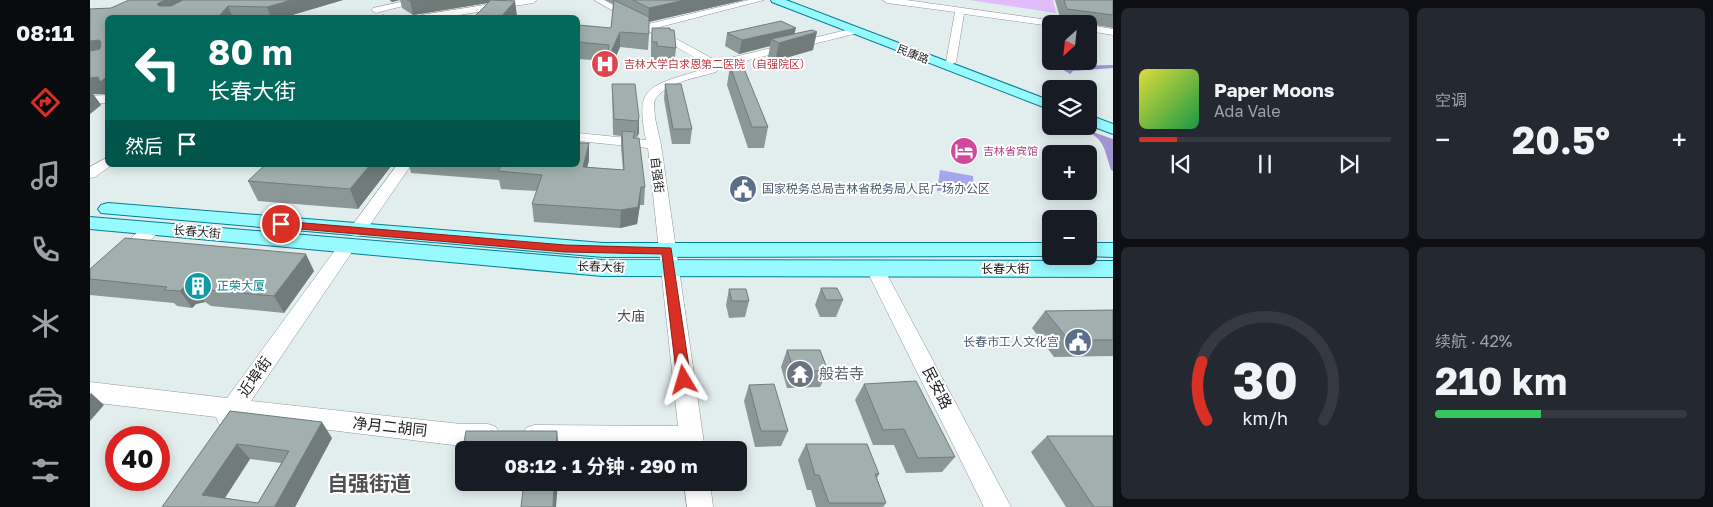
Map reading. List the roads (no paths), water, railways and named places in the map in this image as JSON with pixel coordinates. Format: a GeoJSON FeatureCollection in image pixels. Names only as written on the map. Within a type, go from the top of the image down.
{"type":"FeatureCollection","features":[{"type":"Feature","properties":{"kind":"main road","name":"民康路"},"geometry":{"type":"LineString","coordinates":[[776,0],[1042,103]]}},
{"type":"Feature","properties":{"kind":"main road","name":"民康路"},"geometry":{"type":"LineString","coordinates":[[788,0],[1042,96]]}},
{"type":"Feature","properties":{"kind":"main road"},"geometry":{"type":"LineString","coordinates":[[1097,116],[1113,122]]}},
{"type":"Feature","properties":{"kind":"main road"},"geometry":{"type":"LineString","coordinates":[[1097,123],[1113,129]]}},
{"type":"Feature","properties":{"kind":"main road","name":"长春大街"},"geometry":{"type":"LineString","coordinates":[[90,208],[352,238],[562,266],[668,260],[1042,250]]}},
{"type":"Feature","properties":{"kind":"main road","name":"长春大街"},"geometry":{"type":"LineString","coordinates":[[90,222],[153,228],[352,238]]}},
{"type":"Feature","properties":{"kind":"main road"},"geometry":{"type":"LineString","coordinates":[[1097,250],[1113,250]]}},
{"type":"Feature","properties":{"kind":"main road","name":"长春大街"},"geometry":{"type":"LineString","coordinates":[[668,260],[875,269],[1113,269]]}},
{"type":"Feature","properties":{"kind":"street"},"geometry":{"type":"LineString","coordinates":[[375,9],[422,0]]}},
{"type":"Feature","properties":{"kind":"street"},"geometry":{"type":"LineString","coordinates":[[440,15],[533,0]]}},
{"type":"Feature","properties":{"kind":"street"},"geometry":{"type":"LineString","coordinates":[[598,0],[716,65]]}},
{"type":"Feature","properties":{"kind":"street"},"geometry":{"type":"LineString","coordinates":[[647,27],[760,0]]}},
{"type":"Feature","properties":{"kind":"street"},"geometry":{"type":"LineString","coordinates":[[887,0],[1042,22]]}},
{"type":"Feature","properties":{"kind":"street"},"geometry":{"type":"LineString","coordinates":[[951,62],[960,10]]}},
{"type":"Feature","properties":{"kind":"street"},"geometry":{"type":"LineString","coordinates":[[1098,30],[1113,32]]}},
{"type":"Feature","properties":{"kind":"street"},"geometry":{"type":"LineString","coordinates":[[654,145],[648,102],[653,91],[712,70],[716,65],[855,31]]}},
{"type":"Feature","properties":{"kind":"street"},"geometry":{"type":"LineString","coordinates":[[90,100],[105,99]]}},
{"type":"Feature","properties":{"kind":"street","name":"自强街"},"geometry":{"type":"LineString","coordinates":[[580,137],[654,145],[692,441]]}},
{"type":"Feature","properties":{"kind":"street"},"geometry":{"type":"LineString","coordinates":[[90,174],[105,163]]}},
{"type":"Feature","properties":{"kind":"street","name":"近埠街"},"geometry":{"type":"LineString","coordinates":[[216,431],[403,167]]}},
{"type":"Feature","properties":{"kind":"street"},"geometry":{"type":"LineString","coordinates":[[90,284],[153,228]]}},
{"type":"Feature","properties":{"kind":"street","name":"民安路"},"geometry":{"type":"LineString","coordinates":[[875,269],[998,507]]}},
{"type":"Feature","properties":{"kind":"street","name":"净月二胡同"},"geometry":{"type":"LineString","coordinates":[[90,392],[461,435],[615,441]]}},
{"type":"Feature","properties":{"kind":"street"},"geometry":{"type":"LineString","coordinates":[[698,491],[700,507]]}},
{"type":"Feature","properties":{"kind":"place","name":"吉林大学白求恩第二医院（自强院区）"},"geometry":{"type":"Point","coordinates":[605,64]}},
{"type":"Feature","properties":{"kind":"place","name":"吉林省宾馆"},"geometry":{"type":"Point","coordinates":[964,151]}},
{"type":"Feature","properties":{"kind":"place","name":"国家税务总局吉林省税务局人民广场办公区"},"geometry":{"type":"Point","coordinates":[743,189]}},
{"type":"Feature","properties":{"kind":"place","name":"正荣大厦"},"geometry":{"type":"Point","coordinates":[198,286]}},
{"type":"Feature","properties":{"kind":"place","name":"长春市工人文化宫"},"geometry":{"type":"Point","coordinates":[1078,342]}},
{"type":"Feature","properties":{"kind":"place","name":"般若寺"},"geometry":{"type":"Point","coordinates":[800,374]}},
{"type":"Feature","properties":{"kind":"district","name":"大庙"},"geometry":{"type":"Point","coordinates":[631,316]}},
{"type":"Feature","properties":{"kind":"district","name":"自强街道"},"geometry":{"type":"Point","coordinates":[369,484]}}]}
